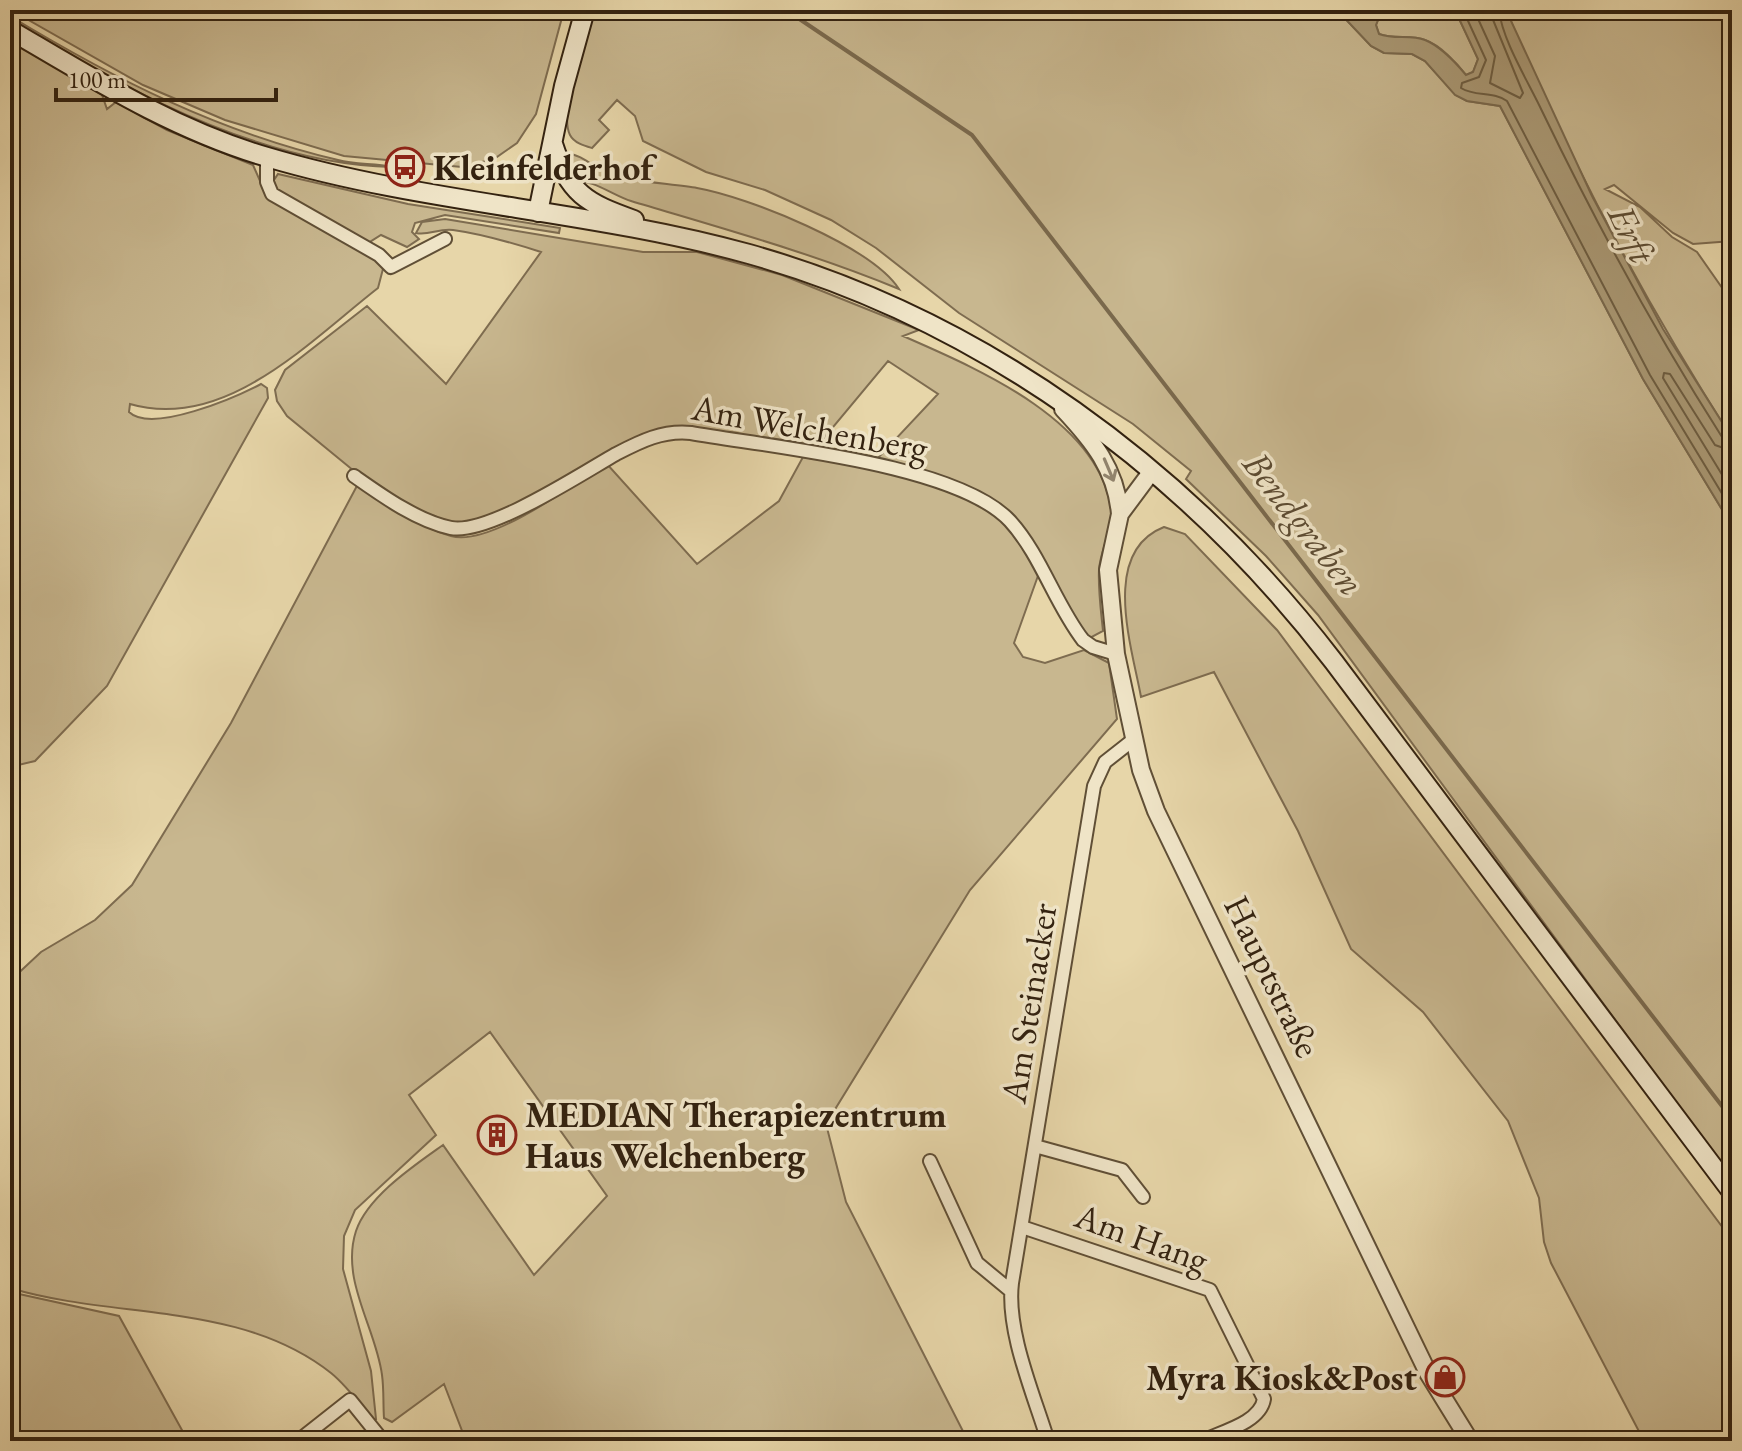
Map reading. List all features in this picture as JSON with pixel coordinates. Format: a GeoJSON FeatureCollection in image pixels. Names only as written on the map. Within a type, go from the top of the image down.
{"type":"FeatureCollection","features":[{"type":"Feature","properties":{"kind":"main road"},"geometry":{"type":"LineString","coordinates":[[538,212],[585,10]]}},
{"type":"Feature","properties":{"kind":"main road"},"geometry":{"type":"LineString","coordinates":[[10,30],[139,105],[267,157],[364,183],[682,237]]}},
{"type":"Feature","properties":{"kind":"main road"},"geometry":{"type":"LineString","coordinates":[[552,143],[563,174],[580,196],[615,213],[682,237],[772,261],[865,296],[956,338],[1046,391],[1152,471],[1228,539],[1292,609],[1732,1192]]}},
{"type":"Feature","properties":{"kind":"street"},"geometry":{"type":"LineString","coordinates":[[267,157],[267,182],[272,194],[379,255],[391,267],[445,239]]}},
{"type":"Feature","properties":{"kind":"street","name":"Hauptstraße"},"geometry":{"type":"LineString","coordinates":[[1046,391],[1103,457],[1115,485],[1120,514]]}},
{"type":"Feature","properties":{"kind":"street","name":"Am Welchenberg"},"geometry":{"type":"LineString","coordinates":[[354,476],[423,517],[445,527],[464,529],[488,523],[638,442],[667,433],[691,433],[901,470],[964,491],[1001,514],[1022,538],[1083,640],[1097,649],[1116,654]]}},
{"type":"Feature","properties":{"kind":"street","name":"Hauptstraße"},"geometry":{"type":"LineString","coordinates":[[1152,471],[1120,514],[1111,545],[1107,583],[1116,654],[1133,740],[1156,811],[1428,1373],[1470,1441]]}},
{"type":"Feature","properties":{"kind":"street","name":"Am Steinacker"},"geometry":{"type":"LineString","coordinates":[[1048,1441],[1023,1361],[1011,1291],[1094,786],[1105,762],[1133,740]]}},
{"type":"Feature","properties":{"kind":"street"},"geometry":{"type":"LineString","coordinates":[[1035,1146],[1122,1170],[1143,1197]]}},
{"type":"Feature","properties":{"kind":"street"},"geometry":{"type":"LineString","coordinates":[[930,1161],[977,1263],[1011,1291]]}},
{"type":"Feature","properties":{"kind":"street","name":"Am Hang"},"geometry":{"type":"LineString","coordinates":[[1022,1227],[1210,1290],[1263,1392],[1262,1408],[1253,1417],[1202,1441]]}},
{"type":"Feature","properties":{"kind":"street"},"geometry":{"type":"LineString","coordinates":[[298,1441],[350,1400],[383,1441]]}},
{"type":"Feature","properties":{"kind":"shaded area"},"geometry":{"type":"Polygon","coordinates":[[[11,10],[564,10],[536,114],[517,143],[494,159],[462,167],[344,156],[225,120],[143,85],[11,10]]]}},
{"type":"Feature","properties":{"kind":"shaded area"},"geometry":{"type":"Polygon","coordinates":[[[594,10],[1337,10],[1371,46],[1384,53],[1412,54],[1425,61],[1456,95],[1467,101],[1500,106],[1643,379],[1732,526],[1732,1179],[1318,615],[1266,556],[1186,479],[1191,471],[1133,424],[959,313],[876,248],[831,220],[765,190],[706,172],[643,141],[635,116],[617,100],[599,120],[609,130],[592,148],[574,140],[567,124],[570,92],[594,10]]]}},
{"type":"Feature","properties":{"kind":"shaded area"},"geometry":{"type":"Polygon","coordinates":[[[1382,10],[1455,10],[1478,59],[1473,72],[1466,75],[1431,42],[1379,34],[1376,25],[1382,10]]]}},
{"type":"Feature","properties":{"kind":"shaded area"},"geometry":{"type":"Polygon","coordinates":[[[1506,10],[1732,10],[1732,241],[1693,244],[1673,233],[1614,185],[1605,189],[1640,207],[1672,237],[1697,252],[1732,302],[1732,365],[1727,381],[1732,389],[1732,438],[1669,335],[1610,229],[1556,121],[1506,10]]]}},
{"type":"Feature","properties":{"kind":"shaded area"},"geometry":{"type":"Polygon","coordinates":[[[10,16],[128,82],[209,119],[251,135],[338,160],[392,167],[349,164],[306,156],[220,129],[136,91],[26,30],[10,16]]]}},
{"type":"Feature","properties":{"kind":"shaded area"},"geometry":{"type":"Polygon","coordinates":[[[10,40],[102,95],[107,109],[116,102],[167,130],[253,165],[264,190],[276,202],[384,265],[378,288],[295,355],[233,393],[199,405],[165,409],[130,404],[129,412],[140,418],[156,419],[194,411],[261,384],[267,388],[268,398],[107,686],[35,761],[10,767],[10,40]]]}},
{"type":"Feature","properties":{"kind":"shaded area"},"geometry":{"type":"Polygon","coordinates":[[[564,153],[581,158],[613,176],[697,188],[776,213],[863,256],[899,289],[800,252],[631,201],[595,185],[574,182],[564,153]]]}},
{"type":"Feature","properties":{"kind":"shaded area"},"geometry":{"type":"Polygon","coordinates":[[[278,174],[408,204],[560,228],[559,233],[445,215],[415,223],[412,232],[419,239],[407,247],[381,235],[368,243],[277,192],[272,183],[278,174]]]}},
{"type":"Feature","properties":{"kind":"shaded area"},"geometry":{"type":"Polygon","coordinates":[[[445,219],[643,252],[697,252],[782,275],[919,330],[903,336],[965,364],[1030,401],[1060,424],[1084,449],[1102,478],[1111,510],[1099,570],[1103,631],[1088,639],[1004,511],[875,461],[938,394],[888,361],[814,450],[678,429],[471,524],[441,520],[413,508],[354,471],[287,416],[277,401],[275,390],[285,370],[367,306],[446,384],[541,252],[453,230],[416,233],[422,222],[445,219]]]}},
{"type":"Feature","properties":{"kind":"shaded area"},"geometry":{"type":"Polygon","coordinates":[[[803,457],[912,477],[966,496],[989,510],[1011,532],[1039,573],[1014,643],[1023,657],[1045,663],[1084,650],[1109,663],[1117,719],[970,890],[826,1124],[846,1202],[968,1441],[466,1441],[444,1384],[392,1422],[384,1418],[379,1357],[352,1268],[356,1231],[381,1194],[443,1145],[534,1275],[607,1196],[490,1032],[409,1095],[436,1135],[355,1210],[344,1236],[343,1269],[371,1371],[376,1419],[372,1419],[331,1373],[295,1350],[257,1334],[217,1323],[50,1298],[10,1288],[10,981],[41,952],[95,920],[132,885],[231,723],[359,482],[427,526],[451,536],[467,537],[508,524],[607,464],[697,564],[779,501],[803,457]]]}},
{"type":"Feature","properties":{"kind":"shaded area"},"geometry":{"type":"Polygon","coordinates":[[[1164,527],[1185,534],[1277,630],[1732,1240],[1732,1441],[1644,1441],[1551,1263],[1544,1242],[1539,1198],[1508,1121],[1423,1012],[1351,949],[1298,831],[1214,672],[1141,697],[1127,628],[1126,579],[1132,557],[1144,539],[1164,527]]]}},
{"type":"Feature","properties":{"kind":"shaded area"},"geometry":{"type":"Polygon","coordinates":[[[10,1292],[119,1316],[188,1441],[10,1441],[10,1292]]]}},
{"type":"Feature","properties":{"kind":"water"},"geometry":{"type":"Polygon","coordinates":[[[1337,10],[1382,10],[1376,25],[1379,34],[1425,40],[1453,60],[1466,75],[1473,72],[1478,59],[1455,10],[1506,10],[1592,196],[1663,329],[1732,438],[1732,526],[1643,379],[1500,106],[1467,101],[1455,95],[1425,61],[1412,54],[1384,53],[1371,46],[1337,10]]]}},
{"type":"Feature","properties":{"kind":"waterway","name":"Bendgraben"},"geometry":{"type":"LineString","coordinates":[[786,10],[972,135],[1732,1119]]}},
{"type":"Feature","properties":{"kind":"place","name":"Kleinfelderhof"},"geometry":{"type":"Point","coordinates":[405,167]}},
{"type":"Feature","properties":{"kind":"place","name":"MEDIAN Therapiezentrum Haus Welchenberg"},"geometry":{"type":"Point","coordinates":[497,1135]}},
{"type":"Feature","properties":{"kind":"place","name":"Myra Kiosk&Post"},"geometry":{"type":"Point","coordinates":[1445,1377]}},
{"type":"Feature","properties":{"kind":"water label","name":"Erft"},"geometry":{"type":"Point","coordinates":[1632,234]}}]}
